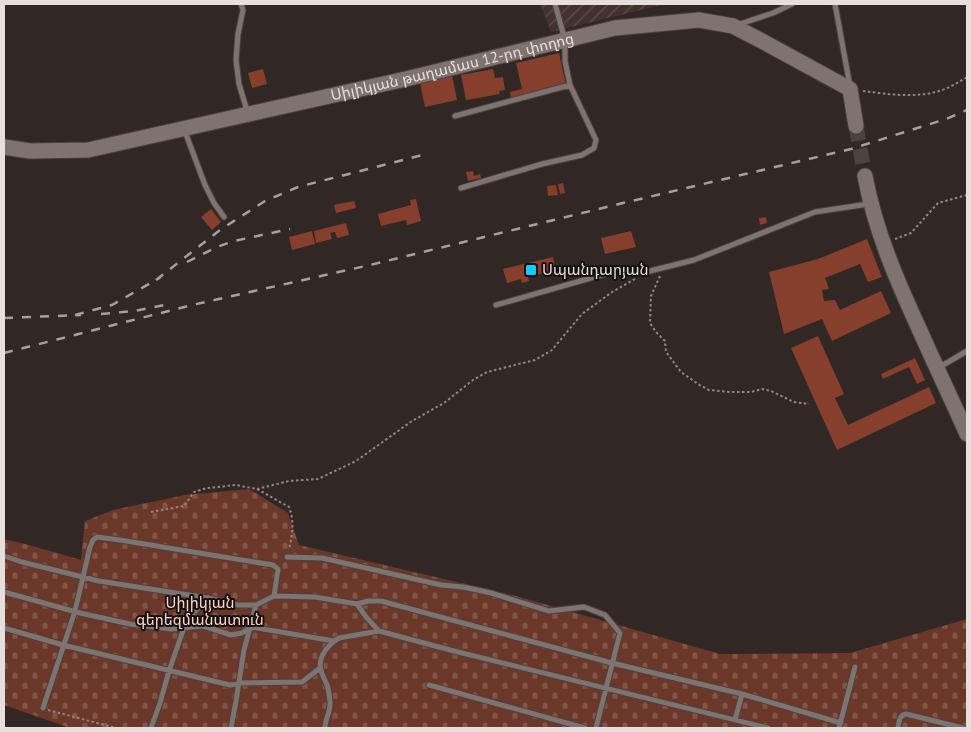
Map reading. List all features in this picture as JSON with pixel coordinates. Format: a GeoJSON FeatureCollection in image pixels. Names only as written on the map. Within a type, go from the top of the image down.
{"type":"FeatureCollection","features":[{"type":"Feature","properties":{"kind":"main road","name":"Սիլիկյան թաղամաս 12-րդ փողոց"},"geometry":{"type":"LineString","coordinates":[[4,147],[30,151],[88,150],[410,78],[615,28],[700,20],[733,26],[850,89]]}},
{"type":"Feature","properties":{"kind":"main road"},"geometry":{"type":"LineString","coordinates":[[850,89],[856,126]]}},
{"type":"Feature","properties":{"kind":"main road"},"geometry":{"type":"LineString","coordinates":[[865,176],[883,244],[967,434]]}},
{"type":"Feature","properties":{"kind":"lane"},"geometry":{"type":"LineString","coordinates":[[241,4],[242,10],[236,60],[239,84],[248,114]]}},
{"type":"Feature","properties":{"kind":"lane"},"geometry":{"type":"LineString","coordinates":[[461,188],[542,164],[582,155],[594,148],[596,140],[570,85],[565,61],[564,40],[555,4]]}},
{"type":"Feature","properties":{"kind":"lane"},"geometry":{"type":"LineString","coordinates":[[733,26],[773,13],[792,4]]}},
{"type":"Feature","properties":{"kind":"lane"},"geometry":{"type":"LineString","coordinates":[[836,4],[850,89]]}},
{"type":"Feature","properties":{"kind":"lane"},"geometry":{"type":"LineString","coordinates":[[454,116],[570,85]]}},
{"type":"Feature","properties":{"kind":"lane"},"geometry":{"type":"LineString","coordinates":[[184,129],[205,185],[224,217]]}},
{"type":"Feature","properties":{"kind":"lane"},"geometry":{"type":"LineString","coordinates":[[496,305],[612,272],[650,270],[694,260],[814,212],[871,203]]}},
{"type":"Feature","properties":{"kind":"lane"},"geometry":{"type":"LineString","coordinates":[[937,368],[967,351]]}},
{"type":"Feature","properties":{"kind":"lane"},"geometry":{"type":"LineString","coordinates":[[43,708],[75,611],[90,547],[93,540],[97,537],[273,565],[278,570],[274,596]]}},
{"type":"Feature","properties":{"kind":"lane"},"geometry":{"type":"LineString","coordinates":[[4,556],[99,581],[208,598],[238,605],[256,605],[274,596],[315,598],[357,604],[368,601],[381,601],[612,663],[742,694],[840,725],[855,667]]}},
{"type":"Feature","properties":{"kind":"lane"},"geometry":{"type":"LineString","coordinates":[[287,557],[322,558],[441,585],[491,593],[549,611],[584,607],[606,615],[620,633],[596,728]]}},
{"type":"Feature","properties":{"kind":"lane"},"geometry":{"type":"LineString","coordinates":[[4,592],[130,624],[171,629],[203,626],[231,635],[242,633],[251,627],[334,641]]}},
{"type":"Feature","properties":{"kind":"lane"},"geometry":{"type":"LineString","coordinates":[[151,728],[183,628],[187,619],[208,598]]}},
{"type":"Feature","properties":{"kind":"lane"},"geometry":{"type":"LineString","coordinates":[[357,604],[379,631]]}},
{"type":"Feature","properties":{"kind":"lane"},"geometry":{"type":"LineString","coordinates":[[231,728],[244,650],[256,605]]}},
{"type":"Feature","properties":{"kind":"lane"},"geometry":{"type":"LineString","coordinates":[[4,628],[63,645],[230,685],[240,683],[302,682],[320,668]]}},
{"type":"Feature","properties":{"kind":"lane"},"geometry":{"type":"LineString","coordinates":[[324,728],[330,704],[328,687],[320,668],[322,654],[339,638],[379,631],[768,728]]}},
{"type":"Feature","properties":{"kind":"lane"},"geometry":{"type":"LineString","coordinates":[[428,685],[585,728]]}},
{"type":"Feature","properties":{"kind":"lane"},"geometry":{"type":"LineString","coordinates":[[735,720],[742,694]]}},
{"type":"Feature","properties":{"kind":"lane"},"geometry":{"type":"LineString","coordinates":[[898,728],[900,717],[906,714],[962,728]]}},
{"type":"Feature","properties":{"kind":"path"},"geometry":{"type":"LineString","coordinates":[[850,89],[893,95],[921,94],[942,90],[967,77]]}},
{"type":"Feature","properties":{"kind":"path"},"geometry":{"type":"LineString","coordinates":[[883,244],[911,233],[938,203],[967,195]]}},
{"type":"Feature","properties":{"kind":"path"},"geometry":{"type":"LineString","coordinates":[[664,267],[651,296],[650,323],[665,341],[666,352],[681,372],[709,390],[751,392],[762,389],[771,391],[794,402],[809,404]]}},
{"type":"Feature","properties":{"kind":"path"},"geometry":{"type":"LineString","coordinates":[[257,489],[289,481],[318,479],[356,460],[412,421],[444,403],[473,380],[487,372],[535,360],[552,350],[582,314],[612,292],[650,270]]}},
{"type":"Feature","properties":{"kind":"path"},"geometry":{"type":"LineString","coordinates":[[151,512],[184,506],[194,492],[207,488],[236,485],[257,489],[290,507],[293,517],[292,535],[287,557]]}},
{"type":"Feature","properties":{"kind":"path"},"geometry":{"type":"LineString","coordinates":[[43,708],[116,728]]}},
{"type":"Feature","properties":{"kind":"shaded area"},"geometry":{"type":"Polygon","coordinates":[[[540,4],[665,4],[551,32],[540,4]]]}},
{"type":"Feature","properties":{"kind":"green space","name":"Սիլիկյան գերեզմանատուն"},"geometry":{"type":"Polygon","coordinates":[[[249,489],[288,513],[299,545],[516,596],[720,654],[850,653],[967,619],[967,728],[70,728],[4,705],[4,539],[81,560],[85,521],[113,510],[185,495],[249,489]]]}},
{"type":"Feature","properties":{"kind":"building"},"geometry":{"type":"Polygon","coordinates":[[[559,53],[566,85],[511,98],[510,92],[522,89],[516,63],[559,53]]]}},
{"type":"Feature","properties":{"kind":"building"},"geometry":{"type":"Polygon","coordinates":[[[263,69],[267,84],[252,88],[248,73],[263,69]]]}},
{"type":"Feature","properties":{"kind":"building"},"geometry":{"type":"Polygon","coordinates":[[[493,69],[495,78],[503,77],[505,90],[499,91],[500,94],[466,100],[461,75],[493,69]]]}},
{"type":"Feature","properties":{"kind":"building"},"geometry":{"type":"Polygon","coordinates":[[[452,75],[457,100],[425,107],[420,83],[452,75]]]}},
{"type":"Feature","properties":{"kind":"building"},"geometry":{"type":"Polygon","coordinates":[[[473,171],[474,176],[480,174],[481,178],[468,181],[466,172],[473,171]]]}},
{"type":"Feature","properties":{"kind":"building"},"geometry":{"type":"Polygon","coordinates":[[[563,183],[565,193],[560,194],[558,184],[563,183]]]}},
{"type":"Feature","properties":{"kind":"building"},"geometry":{"type":"Polygon","coordinates":[[[556,185],[558,195],[548,196],[547,186],[556,185]]]}},
{"type":"Feature","properties":{"kind":"building"},"geometry":{"type":"Polygon","coordinates":[[[416,199],[421,221],[407,225],[406,220],[381,226],[378,214],[411,205],[410,200],[416,199]]]}},
{"type":"Feature","properties":{"kind":"building"},"geometry":{"type":"Polygon","coordinates":[[[354,201],[356,208],[336,213],[334,205],[354,201]]]}},
{"type":"Feature","properties":{"kind":"building"},"geometry":{"type":"Polygon","coordinates":[[[211,209],[221,222],[212,230],[201,217],[211,209]]]}},
{"type":"Feature","properties":{"kind":"building"},"geometry":{"type":"Polygon","coordinates":[[[766,217],[767,223],[760,225],[759,218],[766,217]]]}},
{"type":"Feature","properties":{"kind":"building"},"geometry":{"type":"Polygon","coordinates":[[[346,223],[349,235],[337,238],[335,232],[330,233],[332,239],[316,243],[314,231],[346,223]]]}},
{"type":"Feature","properties":{"kind":"building"},"geometry":{"type":"Polygon","coordinates":[[[312,231],[315,244],[292,250],[289,237],[312,231]]]}},
{"type":"Feature","properties":{"kind":"building"},"geometry":{"type":"Polygon","coordinates":[[[631,231],[636,247],[605,254],[601,238],[631,231]]]}},
{"type":"Feature","properties":{"kind":"building"},"geometry":{"type":"Polygon","coordinates":[[[867,239],[882,277],[868,282],[860,264],[825,278],[829,289],[822,290],[824,301],[835,300],[840,310],[881,291],[891,313],[832,341],[822,319],[784,334],[769,272],[818,259],[867,239]]]}},
{"type":"Feature","properties":{"kind":"building"},"geometry":{"type":"Polygon","coordinates":[[[553,257],[556,270],[528,277],[529,281],[522,283],[521,279],[507,283],[503,269],[553,257]]]}},
{"type":"Feature","properties":{"kind":"building"},"geometry":{"type":"Polygon","coordinates":[[[818,336],[844,394],[835,398],[848,425],[929,387],[936,403],[837,450],[791,348],[818,336]]]}},
{"type":"Feature","properties":{"kind":"building"},"geometry":{"type":"Polygon","coordinates":[[[915,358],[925,380],[917,384],[909,367],[883,379],[881,374],[915,358]]]}},
{"type":"Feature","properties":{"kind":"tunnel"},"geometry":{"type":"LineString","coordinates":[[856,126],[865,176]]}},
{"type":"Feature","properties":{"kind":"railway"},"geometry":{"type":"LineString","coordinates":[[4,353],[192,305],[370,265],[851,149],[946,119],[967,110]]}},
{"type":"Feature","properties":{"kind":"railway"},"geometry":{"type":"LineString","coordinates":[[156,280],[220,230],[265,201],[298,187],[426,154]]}},
{"type":"Feature","properties":{"kind":"railway"},"geometry":{"type":"LineString","coordinates":[[187,262],[234,241],[290,229]]}},
{"type":"Feature","properties":{"kind":"railway"},"geometry":{"type":"LineString","coordinates":[[75,315],[112,305],[161,277]]}},
{"type":"Feature","properties":{"kind":"railway"},"geometry":{"type":"LineString","coordinates":[[101,314],[134,311],[165,305]]}},
{"type":"Feature","properties":{"kind":"railway"},"geometry":{"type":"LineString","coordinates":[[4,318],[81,315]]}},
{"type":"Feature","properties":{"kind":"place","name":"Սպանդարյան"},"geometry":{"type":"Point","coordinates":[531,270]}}]}
